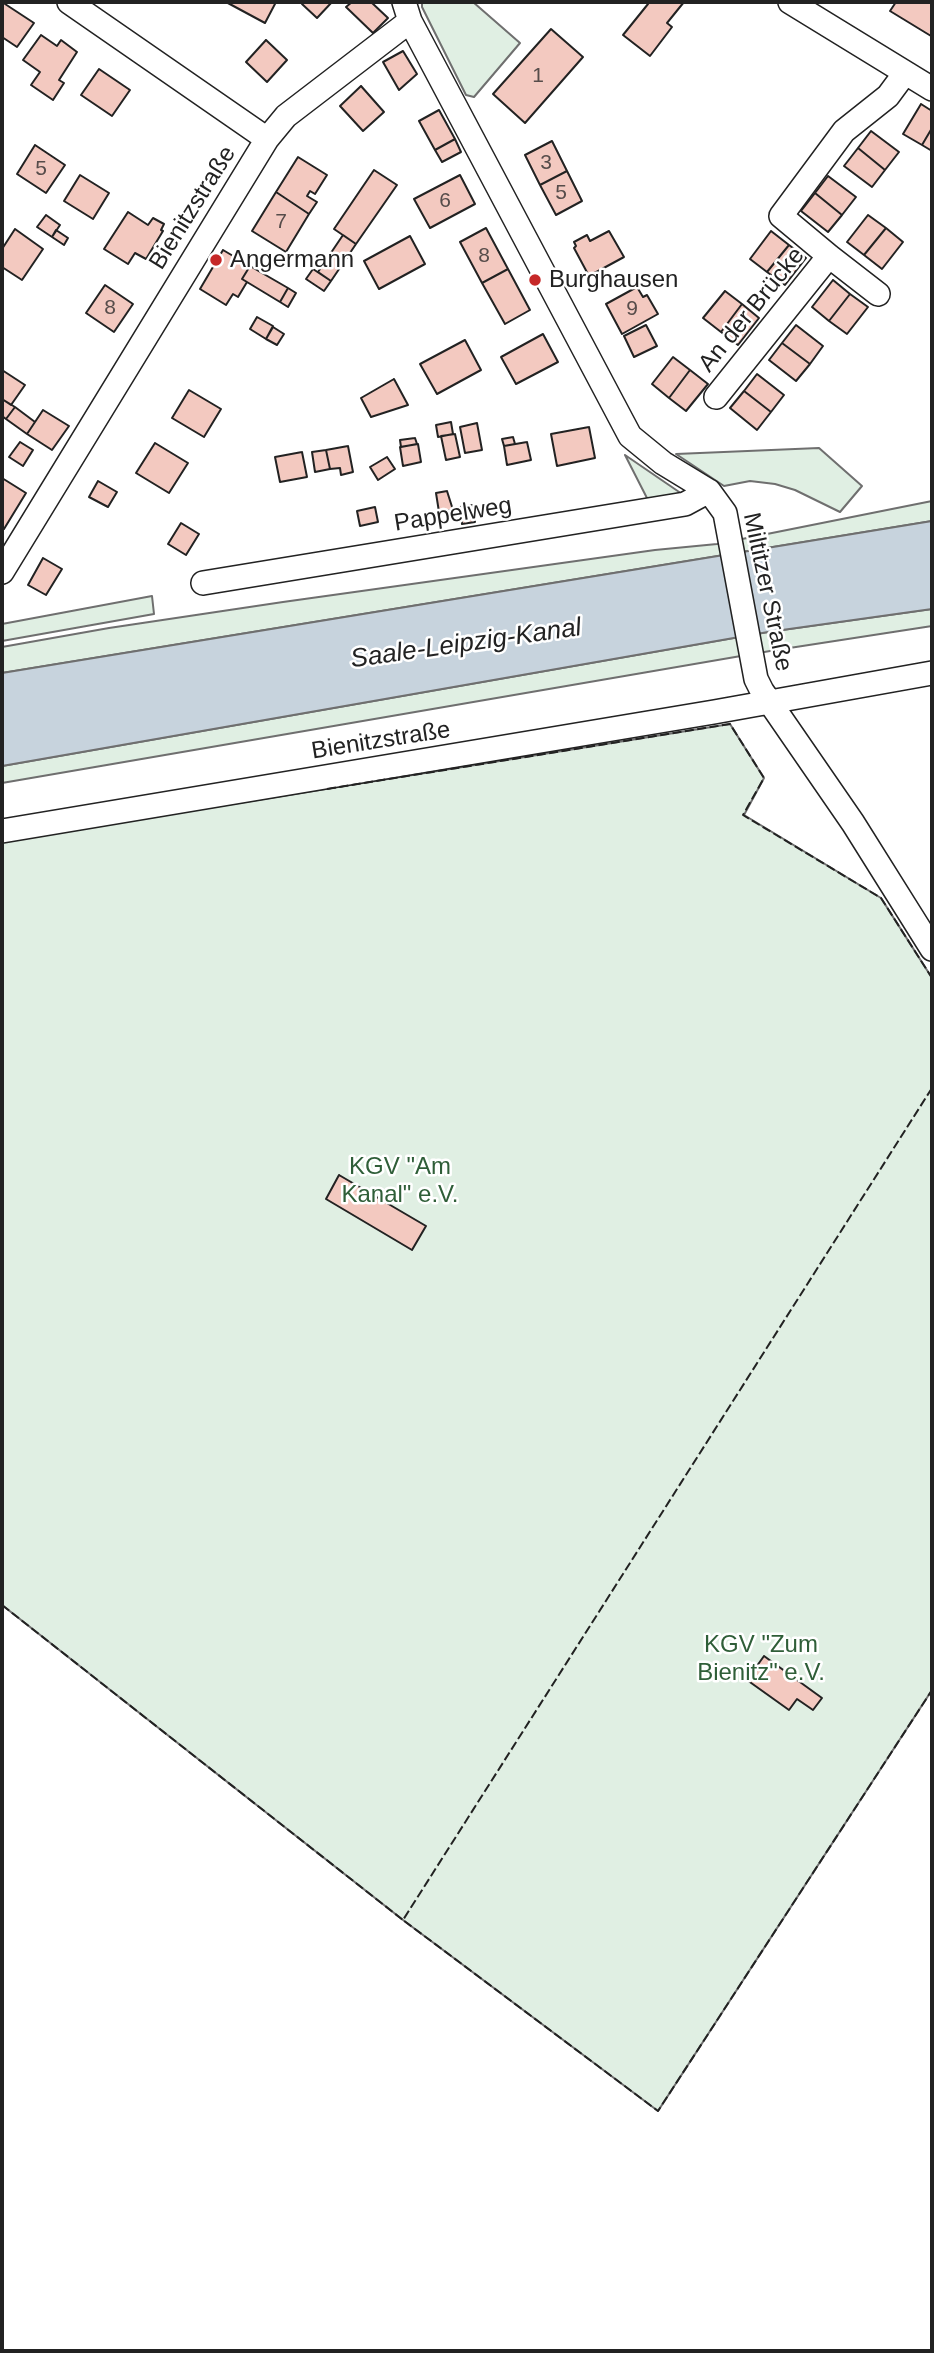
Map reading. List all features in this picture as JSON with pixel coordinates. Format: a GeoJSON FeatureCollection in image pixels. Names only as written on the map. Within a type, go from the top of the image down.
{"type":"FeatureCollection","features":[{"type":"Feature","properties":{"kind":"street"},"geometry":{"type":"LineString","coordinates":[[69,2],[267,139]]}},
{"type":"Feature","properties":{"kind":"street"},"geometry":{"type":"LineString","coordinates":[[790,2],[932,89]]}},
{"type":"Feature","properties":{"kind":"street","name":"Bienitzstraße"},"geometry":{"type":"LineString","coordinates":[[2,572],[267,139],[286,116],[407,11]]}},
{"type":"Feature","properties":{"kind":"street","name":"Miltitzer Straße"},"geometry":{"type":"LineString","coordinates":[[407,11],[630,436],[663,463],[709,491],[725,513],[756,679],[853,823],[932,949]]}},
{"type":"Feature","properties":{"kind":"street","name":"An der Brücke"},"geometry":{"type":"LineString","coordinates":[[877,294],[781,216],[844,131],[888,96],[905,73]]}},
{"type":"Feature","properties":{"kind":"street","name":"An der Brücke"},"geometry":{"type":"LineString","coordinates":[[716,397],[828,256]]}},
{"type":"Feature","properties":{"kind":"street","name":"Pappelweg"},"geometry":{"type":"LineString","coordinates":[[203,583],[685,504],[709,491]]}},
{"type":"Feature","properties":{"kind":"street","name":"Bienitzstraße"},"geometry":{"type":"LineString","coordinates":[[2,831],[932,673]]}},
{"type":"Feature","properties":{"kind":"green space"},"geometry":{"type":"Polygon","coordinates":[[[422,2],[473,2],[520,43],[474,97],[466,95],[422,7],[422,2]]]}},
{"type":"Feature","properties":{"kind":"green space"},"geometry":{"type":"Polygon","coordinates":[[[819,448],[862,486],[840,512],[795,490],[775,484],[750,481],[724,486],[676,454],[819,448]]]}},
{"type":"Feature","properties":{"kind":"green space"},"geometry":{"type":"Polygon","coordinates":[[[625,455],[685,496],[649,502],[625,455]]]}},
{"type":"Feature","properties":{"kind":"green space"},"geometry":{"type":"Polygon","coordinates":[[[932,501],[932,521],[2,673],[2,647],[283,602],[655,550],[717,544],[932,501]]]}},
{"type":"Feature","properties":{"kind":"green space"},"geometry":{"type":"Polygon","coordinates":[[[152,596],[154,614],[2,641],[2,624],[152,596]]]}},
{"type":"Feature","properties":{"kind":"green space"},"geometry":{"type":"Polygon","coordinates":[[[932,609],[932,626],[770,651],[2,783],[2,766],[768,632],[932,609]]]}},
{"type":"Feature","properties":{"kind":"green space","name":"KGV \"Am Kanal\" e.V."},"geometry":{"type":"Polygon","coordinates":[[[730,724],[764,778],[744,815],[881,898],[932,978],[932,1690],[658,2111],[403,1920],[2,1605],[2,841],[730,724]]]}},
{"type":"Feature","properties":{"kind":"water","name":"Saale-Leipzig-Kanal"},"geometry":{"type":"Polygon","coordinates":[[[932,521],[932,609],[768,632],[2,766],[2,673],[932,521]]]}},
{"type":"Feature","properties":{"kind":"building"},"geometry":{"type":"Polygon","coordinates":[[[2,2],[34,23],[17,47],[2,37],[2,2]]]}},
{"type":"Feature","properties":{"kind":"building"},"geometry":{"type":"Polygon","coordinates":[[[226,2],[276,2],[265,23],[226,2]]]}},
{"type":"Feature","properties":{"kind":"building"},"geometry":{"type":"Polygon","coordinates":[[[332,2],[317,18],[302,4],[332,2]]]}},
{"type":"Feature","properties":{"kind":"building"},"geometry":{"type":"Polygon","coordinates":[[[352,2],[371,2],[388,18],[373,33],[346,7],[352,2]]]}},
{"type":"Feature","properties":{"kind":"building"},"geometry":{"type":"Polygon","coordinates":[[[645,2],[684,2],[667,23],[672,27],[650,56],[623,35],[648,4],[645,2]]]}},
{"type":"Feature","properties":{"kind":"building"},"geometry":{"type":"Polygon","coordinates":[[[896,2],[932,2],[931,36],[890,11],[896,2]]]}},
{"type":"Feature","properties":{"kind":"building"},"geometry":{"type":"Polygon","coordinates":[[[551,29],[583,57],[525,123],[493,94],[551,29]]]}},
{"type":"Feature","properties":{"kind":"building"},"geometry":{"type":"Polygon","coordinates":[[[41,35],[57,46],[61,40],[77,52],[59,80],[64,83],[53,100],[31,85],[40,72],[23,60],[41,35]]]}},
{"type":"Feature","properties":{"kind":"building"},"geometry":{"type":"Polygon","coordinates":[[[266,40],[287,60],[267,82],[246,62],[266,40]]]}},
{"type":"Feature","properties":{"kind":"building"},"geometry":{"type":"Polygon","coordinates":[[[403,51],[417,74],[399,90],[383,62],[403,51]]]}},
{"type":"Feature","properties":{"kind":"building"},"geometry":{"type":"Polygon","coordinates":[[[99,69],[130,90],[112,116],[81,95],[99,69]]]}},
{"type":"Feature","properties":{"kind":"building"},"geometry":{"type":"Polygon","coordinates":[[[361,86],[384,112],[363,131],[340,106],[361,86]]]}},
{"type":"Feature","properties":{"kind":"building"},"geometry":{"type":"Polygon","coordinates":[[[921,104],[932,111],[932,128],[922,145],[903,134],[921,104]]]}},
{"type":"Feature","properties":{"kind":"building"},"geometry":{"type":"Polygon","coordinates":[[[439,110],[455,139],[435,150],[419,121],[439,110]]]}},
{"type":"Feature","properties":{"kind":"building"},"geometry":{"type":"Polygon","coordinates":[[[932,128],[932,151],[922,145],[932,128]]]}},
{"type":"Feature","properties":{"kind":"building"},"geometry":{"type":"Polygon","coordinates":[[[871,131],[899,152],[885,170],[858,148],[871,131]]]}},
{"type":"Feature","properties":{"kind":"building"},"geometry":{"type":"Polygon","coordinates":[[[455,139],[461,152],[442,162],[435,150],[455,139]]]}},
{"type":"Feature","properties":{"kind":"building"},"geometry":{"type":"Polygon","coordinates":[[[552,141],[567,171],[540,185],[525,155],[552,141]]]}},
{"type":"Feature","properties":{"kind":"building"},"geometry":{"type":"Polygon","coordinates":[[[35,145],[65,165],[46,193],[17,174],[35,145]]]}},
{"type":"Feature","properties":{"kind":"building"},"geometry":{"type":"Polygon","coordinates":[[[858,148],[885,170],[872,187],[844,166],[858,148]]]}},
{"type":"Feature","properties":{"kind":"building"},"geometry":{"type":"Polygon","coordinates":[[[298,157],[327,175],[315,194],[310,191],[307,196],[317,202],[309,214],[276,192],[298,157]]]}},
{"type":"Feature","properties":{"kind":"building"},"geometry":{"type":"Polygon","coordinates":[[[374,170],[397,185],[356,244],[334,229],[374,170]]]}},
{"type":"Feature","properties":{"kind":"building"},"geometry":{"type":"Polygon","coordinates":[[[567,171],[582,201],[556,215],[540,185],[567,171]]]}},
{"type":"Feature","properties":{"kind":"building"},"geometry":{"type":"Polygon","coordinates":[[[80,175],[109,193],[93,219],[64,201],[80,175]]]}},
{"type":"Feature","properties":{"kind":"building"},"geometry":{"type":"Polygon","coordinates":[[[460,175],[475,204],[430,228],[414,199],[460,175]]]}},
{"type":"Feature","properties":{"kind":"building"},"geometry":{"type":"Polygon","coordinates":[[[828,176],[856,197],[842,215],[815,193],[828,176]]]}},
{"type":"Feature","properties":{"kind":"building"},"geometry":{"type":"Polygon","coordinates":[[[276,192],[309,214],[286,252],[252,231],[276,192]]]}},
{"type":"Feature","properties":{"kind":"building"},"geometry":{"type":"Polygon","coordinates":[[[815,193],[842,215],[828,232],[801,211],[815,193]]]}},
{"type":"Feature","properties":{"kind":"building"},"geometry":{"type":"Polygon","coordinates":[[[128,212],[148,225],[153,218],[164,224],[161,230],[163,231],[146,259],[135,253],[128,264],[104,249],[128,212]]]}},
{"type":"Feature","properties":{"kind":"building"},"geometry":{"type":"Polygon","coordinates":[[[46,215],[60,225],[52,237],[37,227],[46,215]]]}},
{"type":"Feature","properties":{"kind":"building"},"geometry":{"type":"Polygon","coordinates":[[[868,215],[886,228],[864,255],[847,242],[868,215]]]}},
{"type":"Feature","properties":{"kind":"building"},"geometry":{"type":"Polygon","coordinates":[[[486,228],[508,269],[482,283],[460,242],[486,228]]]}},
{"type":"Feature","properties":{"kind":"building"},"geometry":{"type":"Polygon","coordinates":[[[886,228],[903,242],[882,269],[864,255],[886,228]]]}},
{"type":"Feature","properties":{"kind":"building"},"geometry":{"type":"Polygon","coordinates":[[[15,229],[43,249],[22,280],[2,267],[2,249],[15,229]]]}},
{"type":"Feature","properties":{"kind":"building"},"geometry":{"type":"Polygon","coordinates":[[[56,230],[68,238],[64,245],[52,237],[56,230]]]}},
{"type":"Feature","properties":{"kind":"building"},"geometry":{"type":"Polygon","coordinates":[[[609,231],[624,257],[589,276],[574,248],[574,242],[587,235],[590,241],[609,231]]]}},
{"type":"Feature","properties":{"kind":"building"},"geometry":{"type":"Polygon","coordinates":[[[771,231],[789,245],[767,272],[750,259],[771,231]]]}},
{"type":"Feature","properties":{"kind":"building"},"geometry":{"type":"Polygon","coordinates":[[[343,235],[356,244],[331,281],[318,272],[343,235]]]}},
{"type":"Feature","properties":{"kind":"building"},"geometry":{"type":"Polygon","coordinates":[[[410,236],[425,264],[379,289],[364,261],[410,236]]]}},
{"type":"Feature","properties":{"kind":"building"},"geometry":{"type":"Polygon","coordinates":[[[789,245],[806,258],[785,285],[767,272],[789,245]]]}},
{"type":"Feature","properties":{"kind":"building"},"geometry":{"type":"Polygon","coordinates":[[[223,250],[250,266],[242,279],[247,282],[238,297],[233,294],[226,305],[200,289],[223,250]]]}},
{"type":"Feature","properties":{"kind":"building"},"geometry":{"type":"Polygon","coordinates":[[[250,266],[288,288],[280,302],[242,279],[250,266]]]}},
{"type":"Feature","properties":{"kind":"building"},"geometry":{"type":"Polygon","coordinates":[[[313,269],[331,281],[324,291],[306,279],[313,269]]]}},
{"type":"Feature","properties":{"kind":"building"},"geometry":{"type":"Polygon","coordinates":[[[508,269],[530,310],[505,324],[482,283],[508,269]]]}},
{"type":"Feature","properties":{"kind":"building"},"geometry":{"type":"Polygon","coordinates":[[[833,280],[850,294],[829,321],[812,307],[833,280]]]}},
{"type":"Feature","properties":{"kind":"building"},"geometry":{"type":"Polygon","coordinates":[[[105,285],[133,304],[114,332],[86,313],[105,285]]]}},
{"type":"Feature","properties":{"kind":"building"},"geometry":{"type":"Polygon","coordinates":[[[637,287],[643,297],[647,295],[658,314],[622,334],[606,304],[637,287]]]}},
{"type":"Feature","properties":{"kind":"building"},"geometry":{"type":"Polygon","coordinates":[[[288,288],[296,293],[288,307],[280,302],[288,288]]]}},
{"type":"Feature","properties":{"kind":"building"},"geometry":{"type":"Polygon","coordinates":[[[725,291],[742,304],[721,332],[703,318],[725,291]]]}},
{"type":"Feature","properties":{"kind":"building"},"geometry":{"type":"Polygon","coordinates":[[[850,294],[868,307],[847,334],[829,321],[850,294]]]}},
{"type":"Feature","properties":{"kind":"building"},"geometry":{"type":"Polygon","coordinates":[[[742,304],[759,318],[738,345],[721,332],[742,304]]]}},
{"type":"Feature","properties":{"kind":"building"},"geometry":{"type":"Polygon","coordinates":[[[257,317],[273,326],[266,339],[250,329],[257,317]]]}},
{"type":"Feature","properties":{"kind":"building"},"geometry":{"type":"Polygon","coordinates":[[[646,325],[657,346],[634,357],[624,336],[646,325]]]}},
{"type":"Feature","properties":{"kind":"building"},"geometry":{"type":"Polygon","coordinates":[[[796,325],[823,346],[810,364],[782,343],[796,325]]]}},
{"type":"Feature","properties":{"kind":"building"},"geometry":{"type":"Polygon","coordinates":[[[273,327],[284,334],[277,345],[266,339],[273,327]]]}},
{"type":"Feature","properties":{"kind":"building"},"geometry":{"type":"Polygon","coordinates":[[[543,334],[558,362],[516,384],[501,357],[543,334]]]}},
{"type":"Feature","properties":{"kind":"building"},"geometry":{"type":"Polygon","coordinates":[[[465,340],[481,370],[437,394],[420,364],[465,340]]]}},
{"type":"Feature","properties":{"kind":"building"},"geometry":{"type":"Polygon","coordinates":[[[782,343],[810,364],[796,381],[769,360],[782,343]]]}},
{"type":"Feature","properties":{"kind":"building"},"geometry":{"type":"Polygon","coordinates":[[[673,357],[690,370],[669,398],[652,384],[673,357]]]}},
{"type":"Feature","properties":{"kind":"building"},"geometry":{"type":"Polygon","coordinates":[[[2,370],[25,385],[11,405],[2,399],[2,370]]]}},
{"type":"Feature","properties":{"kind":"building"},"geometry":{"type":"Polygon","coordinates":[[[690,370],[708,384],[686,411],[669,398],[690,370]]]}},
{"type":"Feature","properties":{"kind":"building"},"geometry":{"type":"Polygon","coordinates":[[[757,374],[784,395],[771,412],[744,391],[757,374]]]}},
{"type":"Feature","properties":{"kind":"building"},"geometry":{"type":"Polygon","coordinates":[[[394,379],[408,405],[371,417],[361,398],[394,379]]]}},
{"type":"Feature","properties":{"kind":"building"},"geometry":{"type":"Polygon","coordinates":[[[189,390],[221,409],[204,437],[172,418],[189,390]]]}},
{"type":"Feature","properties":{"kind":"building"},"geometry":{"type":"Polygon","coordinates":[[[744,391],[771,412],[757,430],[730,408],[744,391]]]}},
{"type":"Feature","properties":{"kind":"building"},"geometry":{"type":"Polygon","coordinates":[[[2,399],[15,407],[6,419],[2,416],[2,399]]]}},
{"type":"Feature","properties":{"kind":"building"},"geometry":{"type":"Polygon","coordinates":[[[15,407],[35,422],[27,434],[6,419],[15,407]]]}},
{"type":"Feature","properties":{"kind":"building"},"geometry":{"type":"Polygon","coordinates":[[[43,410],[69,426],[52,450],[27,434],[43,410]]]}},
{"type":"Feature","properties":{"kind":"building"},"geometry":{"type":"Polygon","coordinates":[[[451,422],[453,434],[438,437],[436,425],[451,422]]]}},
{"type":"Feature","properties":{"kind":"building"},"geometry":{"type":"Polygon","coordinates":[[[477,423],[482,450],[465,453],[460,427],[477,423]]]}},
{"type":"Feature","properties":{"kind":"building"},"geometry":{"type":"Polygon","coordinates":[[[589,427],[595,458],[557,466],[551,434],[589,427]]]}},
{"type":"Feature","properties":{"kind":"building"},"geometry":{"type":"Polygon","coordinates":[[[455,434],[460,457],[446,460],[441,436],[455,434]]]}},
{"type":"Feature","properties":{"kind":"building"},"geometry":{"type":"Polygon","coordinates":[[[513,437],[515,444],[504,446],[502,439],[513,437]]]}},
{"type":"Feature","properties":{"kind":"building"},"geometry":{"type":"Polygon","coordinates":[[[415,438],[417,444],[401,447],[400,440],[415,438]]]}},
{"type":"Feature","properties":{"kind":"building"},"geometry":{"type":"Polygon","coordinates":[[[20,442],[33,450],[23,466],[9,457],[20,442]]]}},
{"type":"Feature","properties":{"kind":"building"},"geometry":{"type":"Polygon","coordinates":[[[527,442],[531,460],[507,465],[504,446],[527,442]]]}},
{"type":"Feature","properties":{"kind":"building"},"geometry":{"type":"Polygon","coordinates":[[[155,443],[188,463],[169,493],[136,473],[155,443]]]}},
{"type":"Feature","properties":{"kind":"building"},"geometry":{"type":"Polygon","coordinates":[[[418,444],[421,462],[403,466],[400,447],[418,444]]]}},
{"type":"Feature","properties":{"kind":"building"},"geometry":{"type":"Polygon","coordinates":[[[348,446],[353,472],[341,475],[340,468],[330,469],[326,450],[348,446]]]}},
{"type":"Feature","properties":{"kind":"building"},"geometry":{"type":"Polygon","coordinates":[[[326,450],[330,469],[315,472],[312,452],[326,450]]]}},
{"type":"Feature","properties":{"kind":"building"},"geometry":{"type":"Polygon","coordinates":[[[302,452],[307,477],[280,482],[275,457],[302,452]]]}},
{"type":"Feature","properties":{"kind":"building"},"geometry":{"type":"Polygon","coordinates":[[[387,457],[395,469],[378,480],[370,467],[387,457]]]}},
{"type":"Feature","properties":{"kind":"building"},"geometry":{"type":"Polygon","coordinates":[[[2,478],[26,493],[4,529],[2,528],[2,478]]]}},
{"type":"Feature","properties":{"kind":"building"},"geometry":{"type":"Polygon","coordinates":[[[98,481],[117,492],[108,507],[89,497],[98,481]]]}},
{"type":"Feature","properties":{"kind":"building"},"geometry":{"type":"Polygon","coordinates":[[[447,491],[453,510],[439,512],[436,493],[447,491]]]}},
{"type":"Feature","properties":{"kind":"building"},"geometry":{"type":"Polygon","coordinates":[[[472,505],[475,522],[462,524],[460,507],[472,505]]]}},
{"type":"Feature","properties":{"kind":"building"},"geometry":{"type":"Polygon","coordinates":[[[375,507],[378,522],[360,526],[357,511],[375,507]]]}},
{"type":"Feature","properties":{"kind":"building"},"geometry":{"type":"Polygon","coordinates":[[[181,523],[199,534],[186,555],[168,544],[181,523]]]}},
{"type":"Feature","properties":{"kind":"building"},"geometry":{"type":"Polygon","coordinates":[[[43,558],[62,569],[46,595],[28,585],[43,558]]]}},
{"type":"Feature","properties":{"kind":"building"},"geometry":{"type":"Polygon","coordinates":[[[339,1175],[426,1226],[412,1250],[326,1199],[339,1175]]]}},
{"type":"Feature","properties":{"kind":"building"},"geometry":{"type":"Polygon","coordinates":[[[764,1656],[822,1698],[813,1710],[797,1699],[789,1710],[747,1680],[764,1656]]]}},
{"type":"Feature","properties":{"kind":"fence"},"geometry":{"type":"LineString","coordinates":[[327,789],[730,724],[764,778],[743,815],[881,898],[932,978]]}},
{"type":"Feature","properties":{"kind":"fence"},"geometry":{"type":"LineString","coordinates":[[932,1088],[403,1920],[658,2111],[932,1690]]}},
{"type":"Feature","properties":{"kind":"fence"},"geometry":{"type":"LineString","coordinates":[[2,1605],[403,1920],[404,1918]]}},
{"type":"Feature","properties":{"kind":"place","name":"Angermann"},"geometry":{"type":"Point","coordinates":[216,260]}},
{"type":"Feature","properties":{"kind":"place","name":"Burghausen"},"geometry":{"type":"Point","coordinates":[535,280]}},
{"type":"Feature","properties":{"kind":"park label","name":"KGV \"Zum Bienitz\" e.V."},"geometry":{"type":"Point","coordinates":[761,1659]}}]}
